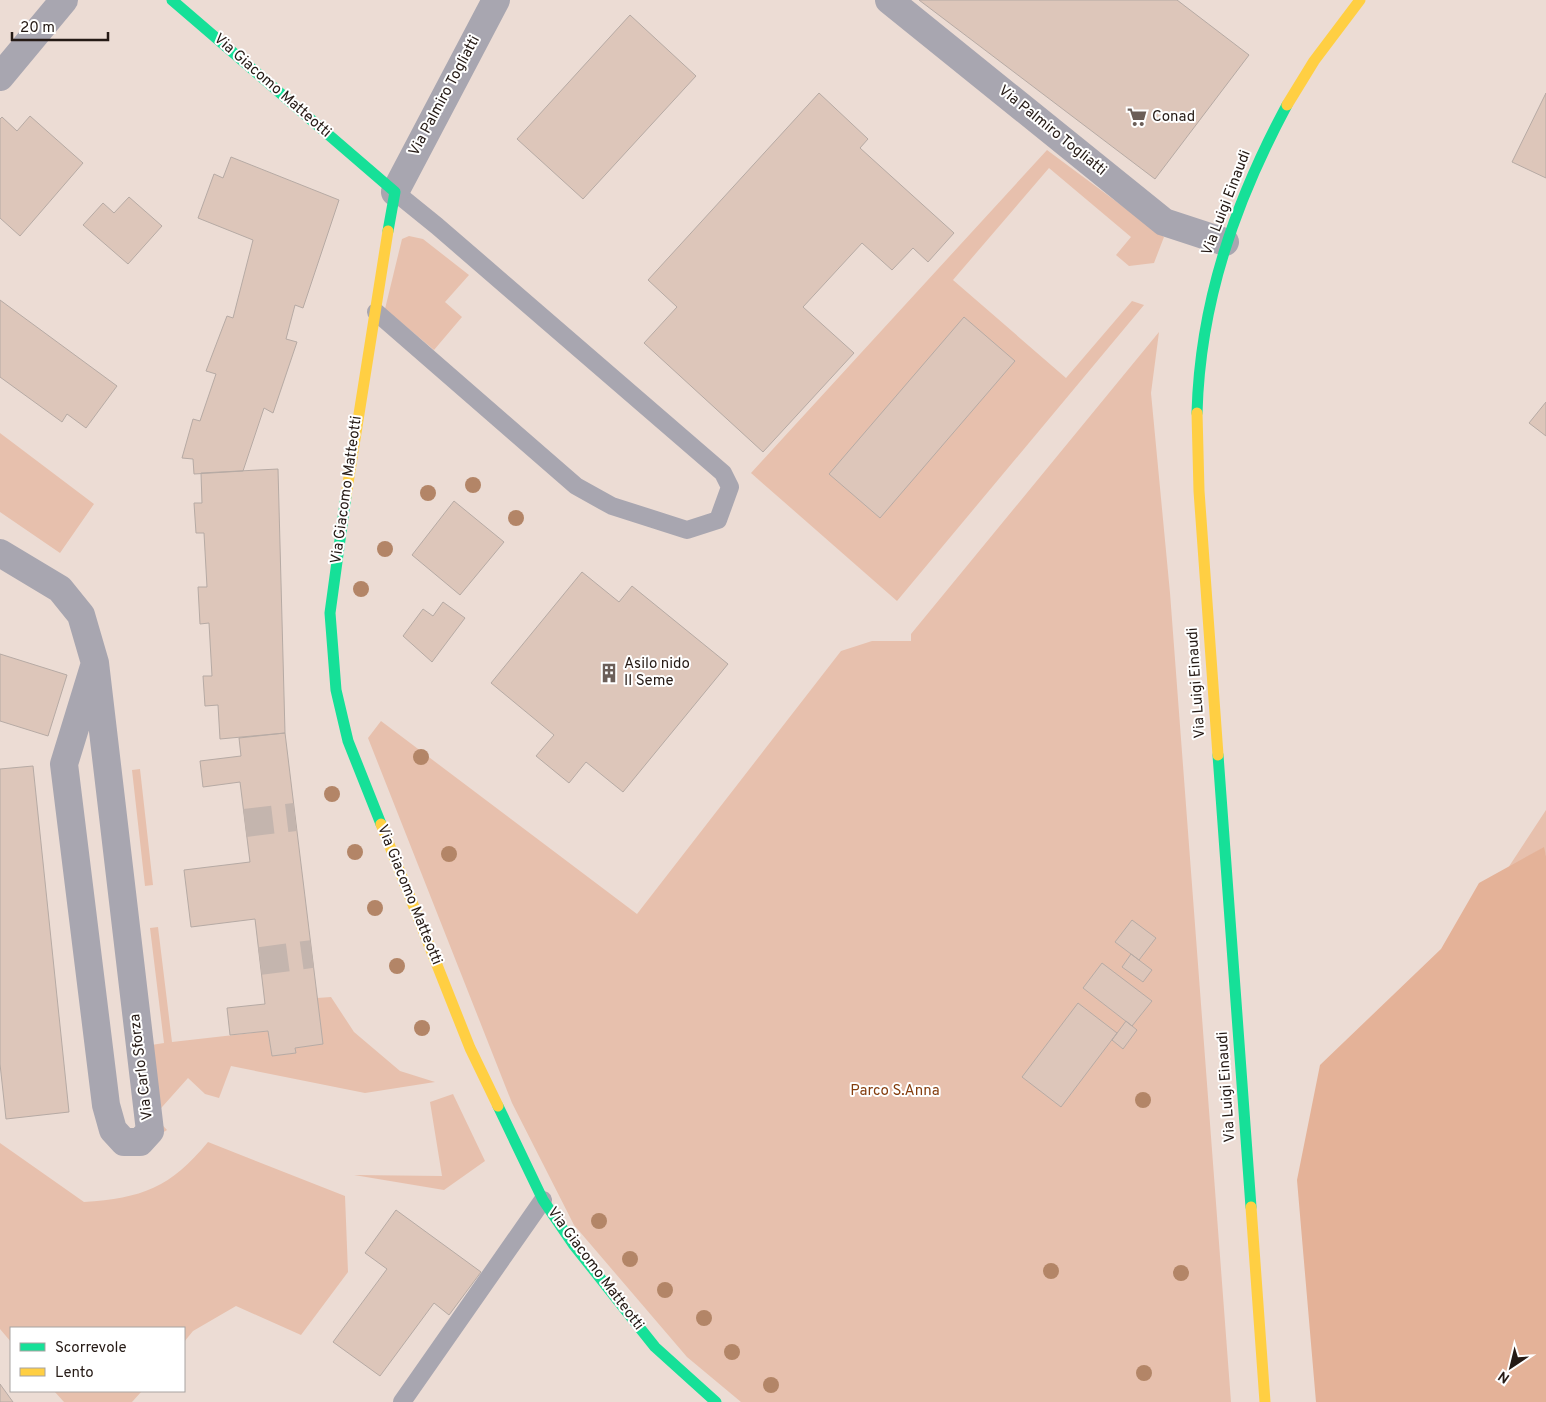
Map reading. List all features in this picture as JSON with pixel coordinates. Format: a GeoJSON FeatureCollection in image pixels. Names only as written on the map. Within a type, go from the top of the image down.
{"type":"FeatureCollection","features":[{"type":"Feature","properties":{"kind":"street"},"geometry":{"type":"LineString","coordinates":[[0,77],[64,0]]}},
{"type":"Feature","properties":{"kind":"street","name":"Via Giacomo Matteotti"},"geometry":{"type":"LineString","coordinates":[[172,0],[394,192],[376,312],[358,412],[330,613],[336,690],[348,741],[470,1048],[543,1200],[573,1244],[655,1347],[716,1402]]}},
{"type":"Feature","properties":{"kind":"street","name":"Via Palmiro Togliatti"},"geometry":{"type":"LineString","coordinates":[[394,192],[496,0]]}},
{"type":"Feature","properties":{"kind":"street","name":"Via Palmiro Togliatti"},"geometry":{"type":"LineString","coordinates":[[889,0],[1164,222],[1225,242]]}},
{"type":"Feature","properties":{"kind":"street","name":"Via Luigi Einaudi"},"geometry":{"type":"LineString","coordinates":[[1265,1402],[1207,608],[1198,454],[1199,371],[1208,312],[1225,242],[1255,169],[1283,111],[1310,68],[1360,0]]}},
{"type":"Feature","properties":{"kind":"street","name":"Via Carlo Sforza"},"geometry":{"type":"LineString","coordinates":[[0,552],[60,589],[81,615],[95,663],[150,1131],[140,1142],[124,1142],[113,1130],[106,1105],[64,764],[95,663]]}},
{"type":"Feature","properties":{"kind":"lane","name":"Via Giacomo Matteotti"},"geometry":{"type":"LineString","coordinates":[[376,312],[576,486],[612,506],[686,530],[718,520],[730,487],[723,473],[437,226],[394,192]]}},
{"type":"Feature","properties":{"kind":"lane"},"geometry":{"type":"LineString","coordinates":[[402,1402],[543,1200]]}},
{"type":"Feature","properties":{"kind":"green space"},"geometry":{"type":"Polygon","coordinates":[[[1047,150],[1164,237],[1154,263],[1129,266],[1116,255],[1131,237],[1049,168],[953,280],[1066,378],[1132,301],[1144,305],[897,601],[751,473],[1047,150]]]}},
{"type":"Feature","properties":{"kind":"green space"},"geometry":{"type":"Polygon","coordinates":[[[409,236],[423,239],[469,275],[445,302],[462,317],[434,350],[385,309],[402,239],[409,236]]]}},
{"type":"Feature","properties":{"kind":"green space","name":"Parco S.Anna"},"geometry":{"type":"Polygon","coordinates":[[[1159,332],[1151,393],[1170,593],[1231,1402],[741,1402],[687,1357],[574,1225],[512,1103],[368,738],[381,721],[637,914],[841,651],[872,641],[911,641],[911,634],[1159,332]]]}},
{"type":"Feature","properties":{"kind":"green space"},"geometry":{"type":"Polygon","coordinates":[[[0,433],[94,504],[60,553],[0,512],[0,433]]]}},
{"type":"Feature","properties":{"kind":"green space"},"geometry":{"type":"Polygon","coordinates":[[[140,769],[153,885],[145,886],[132,770],[140,769]]]}},
{"type":"Feature","properties":{"kind":"green space"},"geometry":{"type":"Polygon","coordinates":[[[1546,810],[1546,856],[1543,848],[1508,868],[1546,810]]]}},
{"type":"Feature","properties":{"kind":"green space"},"geometry":{"type":"Polygon","coordinates":[[[158,927],[172,1042],[268,1031],[272,1056],[296,1053],[295,1048],[323,1044],[317,998],[331,997],[354,1032],[400,1071],[435,1082],[365,1093],[231,1066],[219,1098],[205,1094],[188,1078],[154,1116],[167,1130],[152,1139],[149,1137],[154,1127],[145,1046],[164,1043],[150,928],[158,927]]]}},
{"type":"Feature","properties":{"kind":"green space"},"geometry":{"type":"Polygon","coordinates":[[[453,1094],[485,1161],[444,1190],[354,1175],[442,1176],[430,1102],[453,1094]]]}},
{"type":"Feature","properties":{"kind":"green space"},"geometry":{"type":"Polygon","coordinates":[[[208,1142],[345,1196],[348,1272],[301,1335],[236,1306],[193,1331],[185,1341],[185,1327],[10,1327],[10,1341],[0,1329],[0,1143],[84,1202],[122,1197],[154,1188],[181,1170],[208,1142]]]}},
{"type":"Feature","properties":{"kind":"green space"},"geometry":{"type":"Polygon","coordinates":[[[55,1392],[141,1392],[132,1402],[64,1402],[55,1392]]]}},
{"type":"Feature","properties":{"kind":"shaded area"},"geometry":{"type":"Polygon","coordinates":[[[1544,847],[1546,856],[1546,1402],[1316,1402],[1297,1180],[1320,1065],[1441,949],[1479,883],[1544,847]]]}},
{"type":"Feature","properties":{"kind":"building","name":"Conad"},"geometry":{"type":"Polygon","coordinates":[[[919,0],[1177,0],[1249,55],[1155,179],[919,0]]]}},
{"type":"Feature","properties":{"kind":"building"},"geometry":{"type":"Polygon","coordinates":[[[630,15],[696,76],[583,199],[517,139],[630,15]]]}},
{"type":"Feature","properties":{"kind":"building"},"geometry":{"type":"Polygon","coordinates":[[[819,93],[868,139],[860,148],[954,233],[928,262],[913,248],[892,270],[862,243],[803,307],[854,353],[763,452],[644,343],[677,307],[648,280],[819,93]]]}},
{"type":"Feature","properties":{"kind":"building"},"geometry":{"type":"Polygon","coordinates":[[[1546,93],[1546,178],[1512,162],[1546,93]]]}},
{"type":"Feature","properties":{"kind":"building"},"geometry":{"type":"Polygon","coordinates":[[[30,116],[83,163],[20,236],[0,218],[0,119],[2,117],[17,131],[30,116]]]}},
{"type":"Feature","properties":{"kind":"building"},"geometry":{"type":"Polygon","coordinates":[[[231,157],[339,200],[303,308],[295,305],[286,339],[297,342],[273,413],[264,408],[243,471],[194,474],[193,459],[182,458],[193,419],[200,421],[216,374],[206,371],[227,316],[233,318],[253,240],[198,218],[214,174],[223,178],[231,157]]]}},
{"type":"Feature","properties":{"kind":"building"},"geometry":{"type":"Polygon","coordinates":[[[129,197],[162,226],[128,264],[83,225],[103,203],[114,213],[129,197]]]}},
{"type":"Feature","properties":{"kind":"building"},"geometry":{"type":"Polygon","coordinates":[[[0,300],[117,386],[86,428],[67,414],[62,422],[0,377],[0,300]]]}},
{"type":"Feature","properties":{"kind":"building"},"geometry":{"type":"Polygon","coordinates":[[[964,317],[1015,361],[880,518],[829,474],[964,317]]]}},
{"type":"Feature","properties":{"kind":"building"},"geometry":{"type":"Polygon","coordinates":[[[1546,402],[1546,436],[1529,423],[1546,402]]]}},
{"type":"Feature","properties":{"kind":"building"},"geometry":{"type":"Polygon","coordinates":[[[278,469],[285,733],[220,739],[218,705],[205,706],[203,676],[212,676],[209,623],[200,624],[198,587],[207,587],[204,533],[196,533],[194,503],[202,503],[201,473],[278,469]]]}},
{"type":"Feature","properties":{"kind":"building"},"geometry":{"type":"Polygon","coordinates":[[[454,501],[504,542],[460,595],[412,555],[454,501]]]}},
{"type":"Feature","properties":{"kind":"building","name":"Asilo nido Il Seme"},"geometry":{"type":"Polygon","coordinates":[[[582,572],[619,602],[632,586],[728,664],[623,792],[586,762],[569,783],[536,756],[554,735],[491,683],[582,572]]]}},
{"type":"Feature","properties":{"kind":"building"},"geometry":{"type":"Polygon","coordinates":[[[443,602],[465,618],[432,662],[403,636],[423,609],[433,616],[443,602]]]}},
{"type":"Feature","properties":{"kind":"building"},"geometry":{"type":"Polygon","coordinates":[[[0,654],[67,675],[48,736],[0,721],[0,654]]]}},
{"type":"Feature","properties":{"kind":"building"},"geometry":{"type":"Polygon","coordinates":[[[285,733],[323,1044],[295,1048],[296,1053],[272,1056],[268,1031],[230,1035],[227,1008],[265,1004],[255,919],[191,927],[184,870],[250,862],[240,782],[203,787],[200,761],[241,756],[239,738],[285,733]]]}},
{"type":"Feature","properties":{"kind":"building"},"geometry":{"type":"Polygon","coordinates":[[[33,766],[69,1112],[6,1119],[0,1064],[0,769],[33,766]]]}},
{"type":"Feature","properties":{"kind":"building"},"geometry":{"type":"Polygon","coordinates":[[[1132,920],[1156,938],[1139,960],[1115,942],[1132,920]]]}},
{"type":"Feature","properties":{"kind":"building"},"geometry":{"type":"Polygon","coordinates":[[[1131,954],[1152,970],[1143,982],[1122,967],[1131,954]]]}},
{"type":"Feature","properties":{"kind":"building"},"geometry":{"type":"Polygon","coordinates":[[[1102,963],[1152,1001],[1132,1026],[1083,988],[1102,963]]]}},
{"type":"Feature","properties":{"kind":"building"},"geometry":{"type":"Polygon","coordinates":[[[1078,1003],[1117,1033],[1061,1107],[1022,1077],[1078,1003]]]}},
{"type":"Feature","properties":{"kind":"building"},"geometry":{"type":"Polygon","coordinates":[[[1126,1021],[1137,1030],[1123,1049],[1112,1040],[1126,1021]]]}},
{"type":"Feature","properties":{"kind":"building"},"geometry":{"type":"Polygon","coordinates":[[[396,1210],[481,1272],[449,1315],[434,1303],[380,1376],[333,1342],[387,1269],[365,1253],[396,1210]]]}},
{"type":"Feature","properties":{"kind":"building"},"geometry":{"type":"Polygon","coordinates":[[[0,1384],[13,1402],[0,1402],[0,1384]]]}},
{"type":"Feature","properties":{"kind":"tunnel"},"geometry":{"type":"LineString","coordinates":[[245,823],[295,817]]}},
{"type":"Feature","properties":{"kind":"tunnel"},"geometry":{"type":"LineString","coordinates":[[260,961],[312,954]]}},
{"type":"Feature","properties":{"kind":"traffic: fast"},"geometry":{"type":"LineString","coordinates":[[172,0],[395,192],[388,231]]}},
{"type":"Feature","properties":{"kind":"traffic: fast"},"geometry":{"type":"LineString","coordinates":[[1197,413],[1205,332],[1213,292],[1224,254],[1251,178],[1287,105]]}},
{"type":"Feature","properties":{"kind":"traffic: fast"},"geometry":{"type":"LineString","coordinates":[[346,496],[330,613],[336,690],[348,741],[381,824]]}},
{"type":"Feature","properties":{"kind":"traffic: fast"},"geometry":{"type":"LineString","coordinates":[[1218,755],[1251,1207]]}},
{"type":"Feature","properties":{"kind":"traffic: fast"},"geometry":{"type":"LineString","coordinates":[[498,1106],[543,1200],[573,1244],[655,1347],[716,1402]]}},
{"type":"Feature","properties":{"kind":"traffic: slow"},"geometry":{"type":"LineString","coordinates":[[1287,105],[1314,61],[1360,0]]}},
{"type":"Feature","properties":{"kind":"traffic: slow"},"geometry":{"type":"LineString","coordinates":[[346,496],[388,231]]}},
{"type":"Feature","properties":{"kind":"traffic: slow"},"geometry":{"type":"LineString","coordinates":[[1197,413],[1199,491],[1218,755]]}},
{"type":"Feature","properties":{"kind":"traffic: slow"},"geometry":{"type":"LineString","coordinates":[[381,824],[470,1048],[498,1106]]}},
{"type":"Feature","properties":{"kind":"traffic: slow"},"geometry":{"type":"LineString","coordinates":[[1251,1207],[1265,1402]]}},
{"type":"Feature","properties":{"kind":"place","name":"Conad"},"geometry":{"type":"Point","coordinates":[1137,117]}},
{"type":"Feature","properties":{"kind":"place","name":"Asilo nido Il Seme"},"geometry":{"type":"Point","coordinates":[609,673]}}]}
